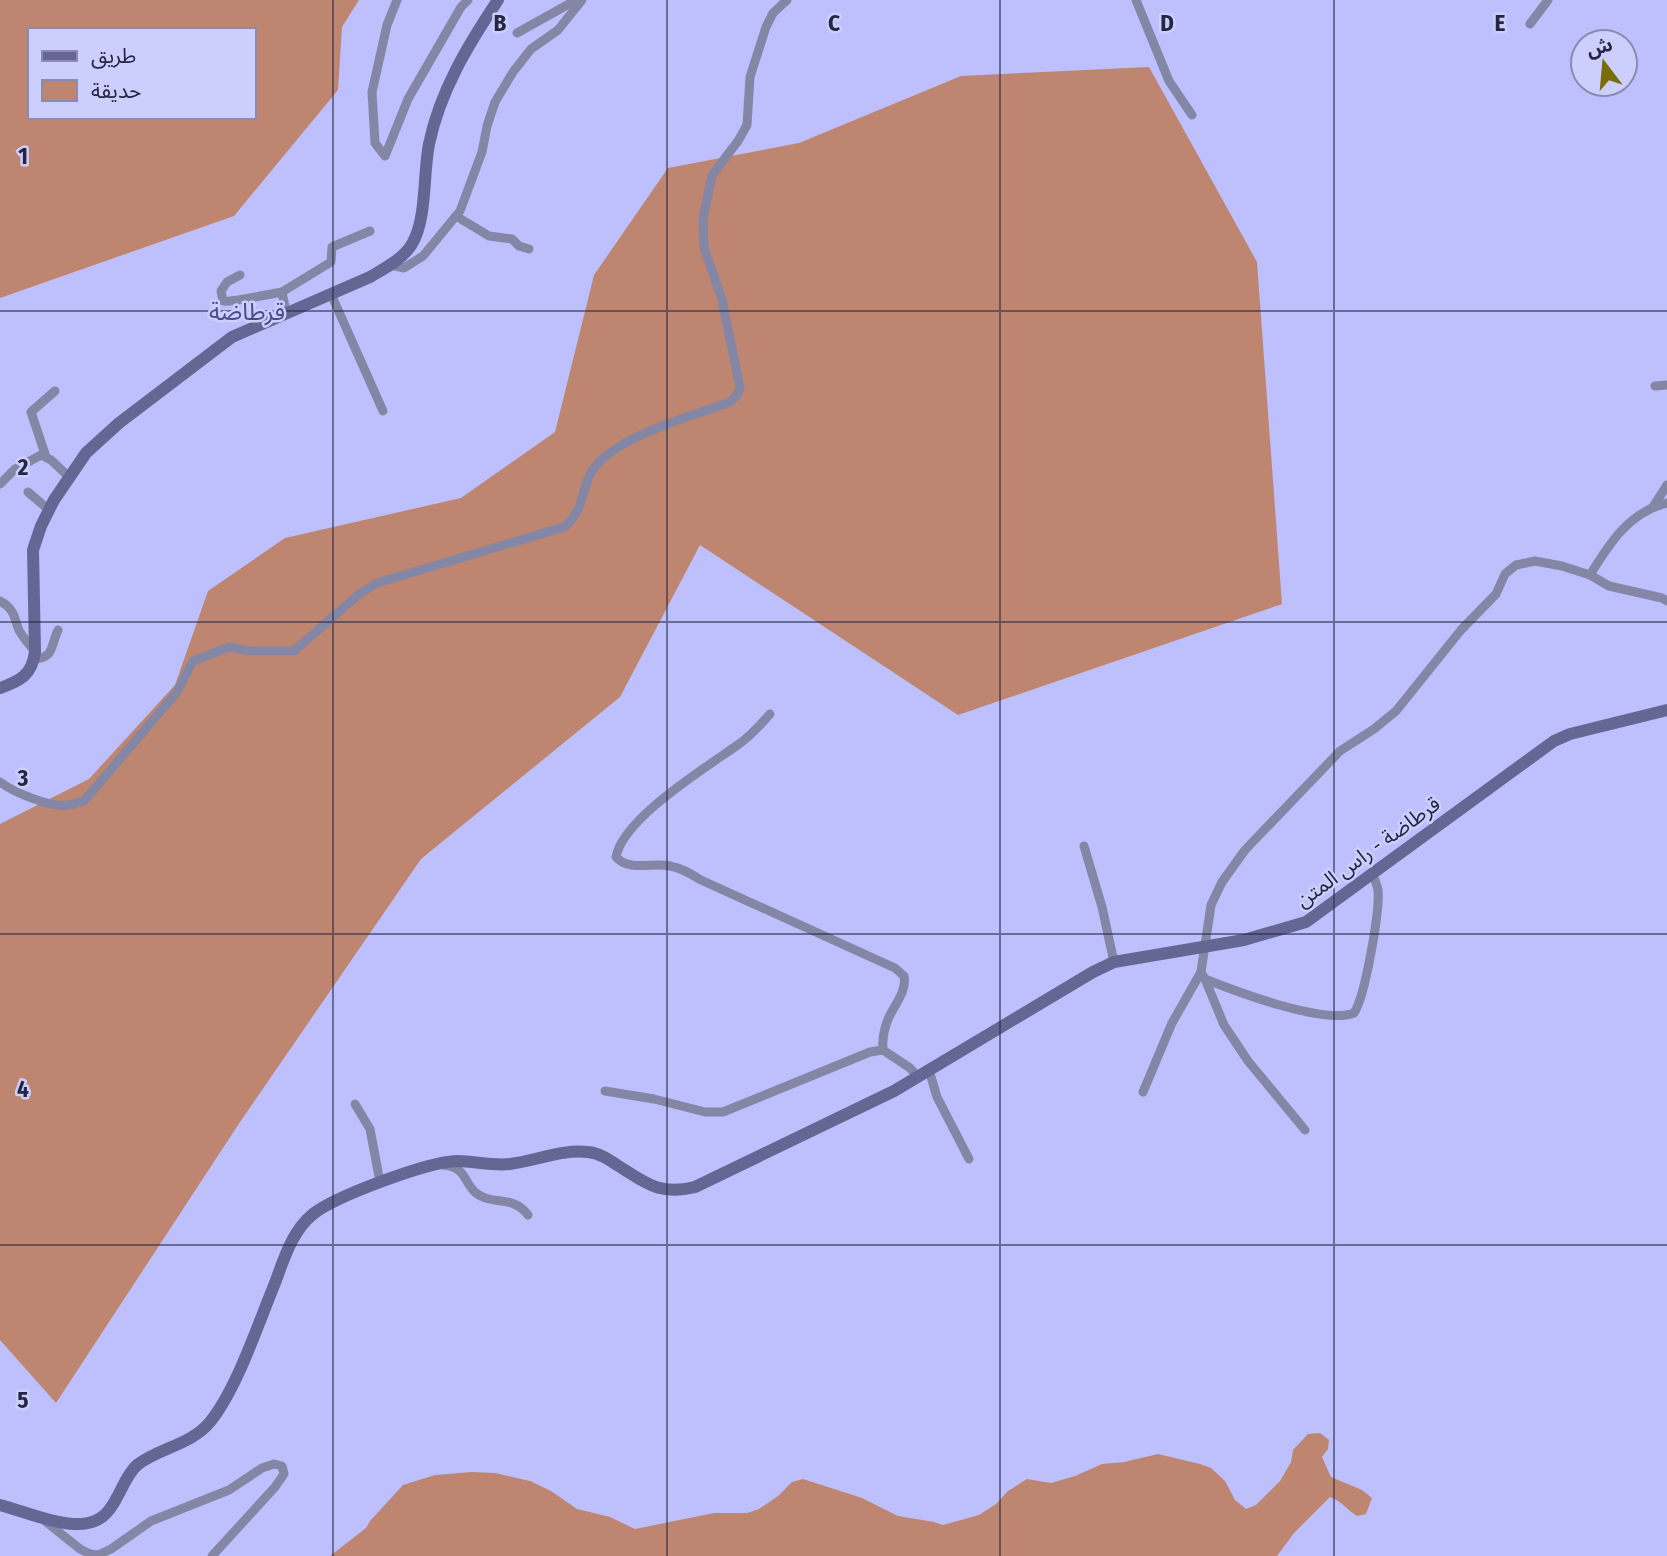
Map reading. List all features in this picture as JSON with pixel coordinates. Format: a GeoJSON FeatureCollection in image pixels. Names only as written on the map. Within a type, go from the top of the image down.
{"type":"FeatureCollection","features":[{"type":"Feature","properties":{"kind":"main road"},"geometry":{"type":"LineString","coordinates":[[0,688],[21,681],[31,669],[34,656],[33,550],[49,510],[68,476],[86,453],[119,423],[232,337],[370,277],[391,265],[413,243],[419,225],[429,142],[450,82],[476,30],[498,0]]}},
{"type":"Feature","properties":{"kind":"main road","name":"قرطاضة - راس المتن"},"geometry":{"type":"LineString","coordinates":[[0,1505],[79,1525],[103,1518],[138,1465],[184,1441],[209,1423],[227,1395],[288,1249],[299,1229],[313,1214],[337,1199],[438,1164],[455,1161],[511,1164],[568,1152],[589,1152],[603,1156],[666,1191],[677,1191],[705,1183],[894,1091],[1114,962],[1280,932],[1306,922],[1373,875],[1524,760],[1554,741],[1570,734],[1667,710]]}},
{"type":"Feature","properties":{"kind":"street"},"geometry":{"type":"LineString","coordinates":[[397,0],[387,25],[372,92],[375,143],[385,156],[408,99],[461,7],[468,0]]}},
{"type":"Feature","properties":{"kind":"street"},"geometry":{"type":"LineString","coordinates":[[517,33],[576,0]]}},
{"type":"Feature","properties":{"kind":"street"},"geometry":{"type":"LineString","coordinates":[[391,265],[404,268],[423,256],[460,211],[495,102],[531,49],[558,30],[582,0]]}},
{"type":"Feature","properties":{"kind":"street"},"geometry":{"type":"LineString","coordinates":[[0,782],[5,787],[65,806],[84,801],[177,692],[194,661],[229,647],[250,651],[295,651],[344,607],[377,583],[564,527],[575,518],[593,470],[607,454],[625,442],[730,402],[738,394],[740,387],[721,296],[704,248],[703,219],[712,176],[747,125],[750,77],[766,27],[773,13],[787,0]]}},
{"type":"Feature","properties":{"kind":"street"},"geometry":{"type":"LineString","coordinates":[[1136,0],[1169,81],[1192,115]]}},
{"type":"Feature","properties":{"kind":"street"},"geometry":{"type":"LineString","coordinates":[[1530,23],[1549,0]]}},
{"type":"Feature","properties":{"kind":"street"},"geometry":{"type":"LineString","coordinates":[[456,216],[489,236],[512,239],[519,246],[530,249]]}},
{"type":"Feature","properties":{"kind":"street"},"geometry":{"type":"LineString","coordinates":[[240,275],[227,282],[221,291],[223,301],[230,303],[261,294],[282,292],[331,261],[332,247],[370,231]]}},
{"type":"Feature","properties":{"kind":"street"},"geometry":{"type":"LineString","coordinates":[[282,292],[286,312]]}},
{"type":"Feature","properties":{"kind":"street"},"geometry":{"type":"LineString","coordinates":[[331,294],[383,411]]}},
{"type":"Feature","properties":{"kind":"street"},"geometry":{"type":"LineString","coordinates":[[1655,386],[1667,385]]}},
{"type":"Feature","properties":{"kind":"street"},"geometry":{"type":"LineString","coordinates":[[55,391],[31,412],[46,457],[68,476]]}},
{"type":"Feature","properties":{"kind":"street"},"geometry":{"type":"LineString","coordinates":[[0,484],[26,462],[41,456],[46,457]]}},
{"type":"Feature","properties":{"kind":"street"},"geometry":{"type":"LineString","coordinates":[[1653,506],[1667,485]]}},
{"type":"Feature","properties":{"kind":"street"},"geometry":{"type":"LineString","coordinates":[[28,492],[49,510]]}},
{"type":"Feature","properties":{"kind":"street"},"geometry":{"type":"LineString","coordinates":[[1590,575],[1616,537],[1641,513],[1653,506],[1667,503]]}},
{"type":"Feature","properties":{"kind":"street"},"geometry":{"type":"LineString","coordinates":[[1143,1092],[1171,1023],[1203,975],[1211,905],[1222,882],[1245,850],[1340,751],[1396,711],[1461,630],[1496,594],[1505,574],[1516,565],[1535,561],[1590,575],[1609,586],[1667,601]]}},
{"type":"Feature","properties":{"kind":"street"},"geometry":{"type":"LineString","coordinates":[[0,601],[10,606],[34,656],[44,658],[51,653],[58,630]]}},
{"type":"Feature","properties":{"kind":"street"},"geometry":{"type":"LineString","coordinates":[[770,714],[741,743],[684,782],[643,817],[618,849],[616,857],[620,862],[631,865],[667,865],[685,870],[701,880],[895,968],[904,976],[906,984],[888,1019],[882,1037],[883,1050]]}},
{"type":"Feature","properties":{"kind":"street"},"geometry":{"type":"LineString","coordinates":[[1084,846],[1102,907],[1114,962]]}},
{"type":"Feature","properties":{"kind":"street"},"geometry":{"type":"LineString","coordinates":[[1203,975],[1296,1011],[1330,1016],[1348,1016],[1354,1013],[1361,996],[1374,922],[1378,892],[1373,875]]}},
{"type":"Feature","properties":{"kind":"street"},"geometry":{"type":"LineString","coordinates":[[1203,975],[1224,1026],[1248,1061],[1305,1130]]}},
{"type":"Feature","properties":{"kind":"street"},"geometry":{"type":"LineString","coordinates":[[605,1090],[654,1098],[705,1112],[723,1112],[870,1052],[883,1050],[910,1068],[924,1073],[970,1159]]}},
{"type":"Feature","properties":{"kind":"street"},"geometry":{"type":"LineString","coordinates":[[355,1104],[370,1129],[380,1182]]}},
{"type":"Feature","properties":{"kind":"street"},"geometry":{"type":"LineString","coordinates":[[438,1164],[459,1170],[478,1195],[516,1204],[528,1215]]}},
{"type":"Feature","properties":{"kind":"street"},"geometry":{"type":"LineString","coordinates":[[42,1517],[80,1549],[98,1555],[151,1521],[229,1490],[262,1468],[274,1464],[282,1466],[284,1474],[275,1487],[212,1556]]}},
{"type":"Feature","properties":{"kind":"green space"},"geometry":{"type":"Polygon","coordinates":[[[0,0],[359,0],[342,27],[338,90],[234,216],[0,298],[0,0]]]}},
{"type":"Feature","properties":{"kind":"green space"},"geometry":{"type":"Polygon","coordinates":[[[1149,67],[1257,262],[1282,604],[958,715],[700,545],[620,697],[421,859],[240,1122],[56,1403],[0,1340],[0,824],[89,779],[175,685],[208,591],[285,538],[461,498],[555,432],[594,275],[668,168],[799,143],[961,76],[1149,67]]]}},
{"type":"Feature","properties":{"kind":"green space"},"geometry":{"type":"Polygon","coordinates":[[[1320,1433],[1329,1440],[1328,1449],[1322,1457],[1331,1477],[1362,1490],[1372,1498],[1366,1514],[1357,1516],[1330,1497],[1294,1533],[1277,1556],[330,1556],[366,1528],[403,1485],[435,1475],[495,1473],[530,1481],[551,1491],[577,1509],[610,1517],[635,1529],[714,1513],[747,1513],[759,1509],[778,1496],[792,1482],[803,1479],[862,1498],[898,1516],[943,1525],[979,1515],[1027,1479],[1051,1483],[1102,1464],[1158,1454],[1211,1468],[1225,1481],[1235,1500],[1246,1509],[1256,1505],[1280,1481],[1291,1462],[1293,1450],[1308,1434],[1320,1433]]]}},
{"type":"Feature","properties":{"kind":"district","name":"قرطاضة"},"geometry":{"type":"Point","coordinates":[247,312]}}]}
